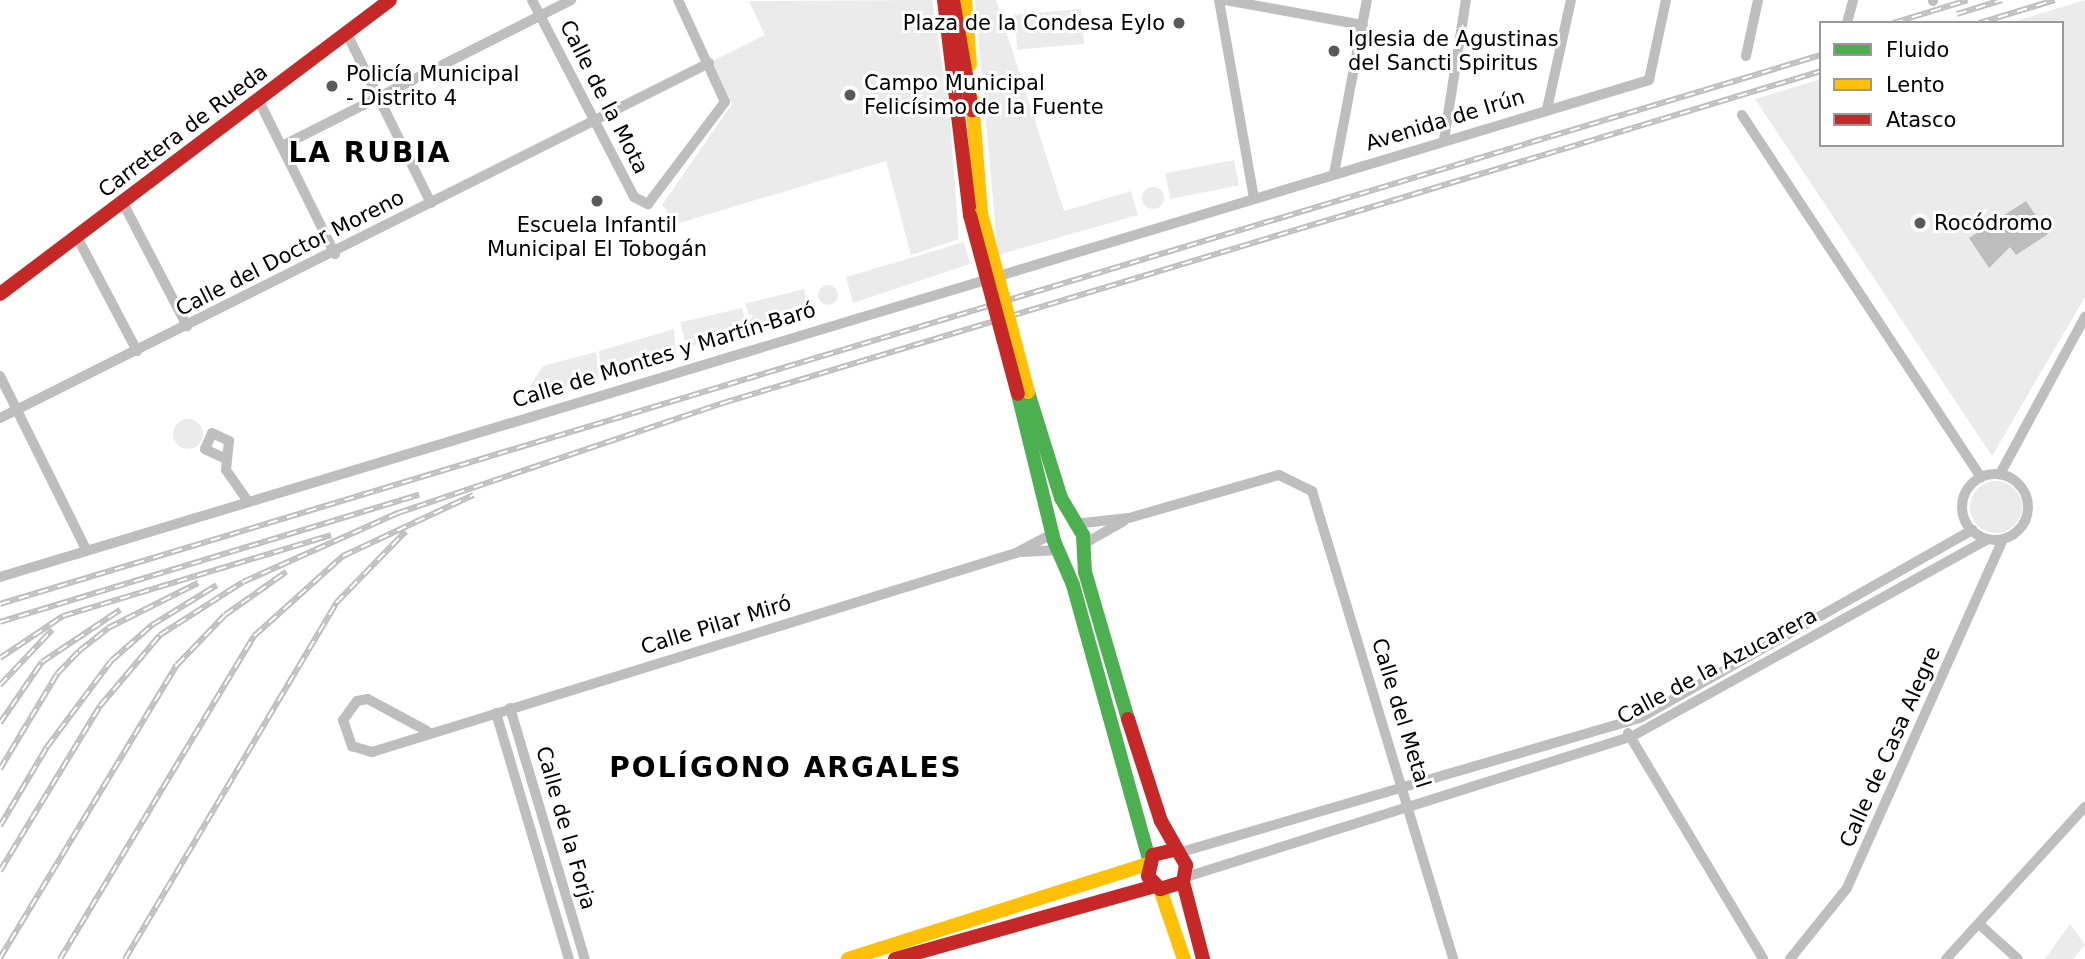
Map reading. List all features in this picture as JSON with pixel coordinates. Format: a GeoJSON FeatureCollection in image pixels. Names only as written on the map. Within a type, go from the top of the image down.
{"type":"FeatureCollection","features":[{"type":"Feature","properties":{"kind":"main road","name":"Carretera de Rueda"},"geometry":{"type":"LineString","coordinates":[[0,294],[390,0]]}},
{"type":"Feature","properties":{"kind":"main road"},"geometry":{"type":"LineString","coordinates":[[944,0],[975,214],[1023,393],[1054,533],[1143,818],[1148,862],[1184,959]]}},
{"type":"Feature","properties":{"kind":"main road"},"geometry":{"type":"LineString","coordinates":[[953,0],[972,110]]}},
{"type":"Feature","properties":{"kind":"main road"},"geometry":{"type":"LineString","coordinates":[[965,0],[975,214]]}},
{"type":"Feature","properties":{"kind":"main road"},"geometry":{"type":"LineString","coordinates":[[1023,393],[1074,524],[1083,535],[1082,545],[1131,731],[1176,851],[1203,959]]}},
{"type":"Feature","properties":{"kind":"main road"},"geometry":{"type":"LineString","coordinates":[[1054,533],[1074,524]]}},
{"type":"Feature","properties":{"kind":"main road"},"geometry":{"type":"LineString","coordinates":[[1059,550],[1073,552],[1082,545]]}},
{"type":"Feature","properties":{"kind":"main road"},"geometry":{"type":"LineString","coordinates":[[848,959],[1176,851]]}},
{"type":"Feature","properties":{"kind":"main road"},"geometry":{"type":"LineString","coordinates":[[895,959],[1185,880]]}},
{"type":"Feature","properties":{"kind":"street","name":"Calle de la Mota"},"geometry":{"type":"LineString","coordinates":[[532,0],[634,197],[648,204],[725,97],[709,63]]}},
{"type":"Feature","properties":{"kind":"street"},"geometry":{"type":"LineString","coordinates":[[282,146],[571,0]]}},
{"type":"Feature","properties":{"kind":"street"},"geometry":{"type":"LineString","coordinates":[[678,0],[709,63]]}},
{"type":"Feature","properties":{"kind":"street"},"geometry":{"type":"LineString","coordinates":[[1219,0],[1254,198]]}},
{"type":"Feature","properties":{"kind":"street"},"geometry":{"type":"LineString","coordinates":[[1225,0],[1268,3],[1363,24]]}},
{"type":"Feature","properties":{"kind":"street"},"geometry":{"type":"LineString","coordinates":[[1334,174],[1367,0]]}},
{"type":"Feature","properties":{"kind":"street"},"geometry":{"type":"LineString","coordinates":[[1444,140],[1466,0]]}},
{"type":"Feature","properties":{"kind":"street"},"geometry":{"type":"LineString","coordinates":[[1547,110],[1571,0]]}},
{"type":"Feature","properties":{"kind":"street","name":"Avenida de Irún"},"geometry":{"type":"LineString","coordinates":[[1254,198],[1649,80],[1666,0]]}},
{"type":"Feature","properties":{"kind":"street"},"geometry":{"type":"LineString","coordinates":[[1746,56],[1758,0]]}},
{"type":"Feature","properties":{"kind":"street"},"geometry":{"type":"LineString","coordinates":[[1848,21],[1853,0]]}},
{"type":"Feature","properties":{"kind":"street"},"geometry":{"type":"LineString","coordinates":[[346,32],[431,203]]}},
{"type":"Feature","properties":{"kind":"street","name":"Calle del Doctor Moreno"},"geometry":{"type":"LineString","coordinates":[[0,418],[335,254],[709,63]]}},
{"type":"Feature","properties":{"kind":"street"},"geometry":{"type":"LineString","coordinates":[[259,101],[335,254]]}},
{"type":"Feature","properties":{"kind":"street"},"geometry":{"type":"LineString","coordinates":[[1742,115],[1980,477]]}},
{"type":"Feature","properties":{"kind":"street","name":"Calle de Montes y Martín-Baró"},"geometry":{"type":"LineString","coordinates":[[0,577],[1254,198]]}},
{"type":"Feature","properties":{"kind":"street"},"geometry":{"type":"LineString","coordinates":[[123,203],[187,326]]}},
{"type":"Feature","properties":{"kind":"street"},"geometry":{"type":"LineString","coordinates":[[77,237],[136,351]]}},
{"type":"Feature","properties":{"kind":"street"},"geometry":{"type":"LineString","coordinates":[[2000,474],[2085,317]]}},
{"type":"Feature","properties":{"kind":"street"},"geometry":{"type":"LineString","coordinates":[[0,376],[88,551]]}},
{"type":"Feature","properties":{"kind":"street"},"geometry":{"type":"LineString","coordinates":[[223,458],[248,502]]}},
{"type":"Feature","properties":{"kind":"street"},"geometry":{"type":"LineString","coordinates":[[2000,474],[2023,489],[2028,509],[2020,528],[2003,539],[1988,539],[1972,530],[1963,501],[1980,477],[2000,474]]}},
{"type":"Feature","properties":{"kind":"street","name":"Calle del Metal"},"geometry":{"type":"LineString","coordinates":[[1129,518],[1279,475],[1303,482],[1316,499],[1404,789],[1452,959]]}},
{"type":"Feature","properties":{"kind":"street"},"geometry":{"type":"LineString","coordinates":[[1074,524],[1129,518]]}},
{"type":"Feature","properties":{"kind":"street"},"geometry":{"type":"LineString","coordinates":[[1082,545],[1129,518]]}},
{"type":"Feature","properties":{"kind":"street","name":"Calle de la Azucarera"},"geometry":{"type":"LineString","coordinates":[[1176,851],[1404,789],[1623,724],[1972,530]]}},
{"type":"Feature","properties":{"kind":"street","name":"Calle Pilar Miró"},"geometry":{"type":"LineString","coordinates":[[427,731],[368,699],[357,701],[343,720],[347,740],[364,752],[1016,553],[1054,533]]}},
{"type":"Feature","properties":{"kind":"street","name":"Calle de la Azucarera"},"geometry":{"type":"LineString","coordinates":[[1185,880],[1408,805],[1631,737],[1988,539]]}},
{"type":"Feature","properties":{"kind":"street","name":"Calle de Casa Alegre"},"geometry":{"type":"LineString","coordinates":[[1790,959],[1847,888],[2003,539]]}},
{"type":"Feature","properties":{"kind":"street","name":"Calle Pilar Miró"},"geometry":{"type":"LineString","coordinates":[[1016,553],[1059,550]]}},
{"type":"Feature","properties":{"kind":"street","name":"Calle de la Forja"},"geometry":{"type":"LineString","coordinates":[[510,708],[585,959]]}},
{"type":"Feature","properties":{"kind":"street","name":"Calle de la Forja"},"geometry":{"type":"LineString","coordinates":[[496,713],[569,959]]}},
{"type":"Feature","properties":{"kind":"street"},"geometry":{"type":"LineString","coordinates":[[1623,724],[1763,959]]}},
{"type":"Feature","properties":{"kind":"street"},"geometry":{"type":"LineString","coordinates":[[1946,959],[2085,807]]}},
{"type":"Feature","properties":{"kind":"street"},"geometry":{"type":"LineString","coordinates":[[1979,924],[2018,959]]}},
{"type":"Feature","properties":{"kind":"shaded area"},"geometry":{"type":"Polygon","coordinates":[[[932,0],[949,107],[959,239],[911,255],[886,161],[676,224],[662,205],[732,104],[709,63],[765,35],[749,1],[932,0]]]}},
{"type":"Feature","properties":{"kind":"shaded area"},"geometry":{"type":"Polygon","coordinates":[[[975,0],[996,0],[1064,211],[1131,191],[1138,215],[998,255],[975,0]]]}},
{"type":"Feature","properties":{"kind":"shaded area"},"geometry":{"type":"Polygon","coordinates":[[[2085,0],[2085,297],[1992,456],[1755,99],[1819,80],[1819,147],[2064,147],[2064,21],[2016,21],[2085,0]]]}},
{"type":"Feature","properties":{"kind":"shaded area"},"geometry":{"type":"Polygon","coordinates":[[[1081,9],[1084,44],[1017,50],[1014,15],[1081,9]]]}},
{"type":"Feature","properties":{"kind":"shaded area"},"geometry":{"type":"Polygon","coordinates":[[[1234,160],[1239,186],[1170,199],[1165,173],[1234,160]]]}},
{"type":"Feature","properties":{"kind":"shaded area"},"geometry":{"type":"Polygon","coordinates":[[[1153,187],[1161,190],[1164,198],[1161,206],[1153,209],[1145,206],[1142,198],[1145,190],[1153,187]]]}},
{"type":"Feature","properties":{"kind":"shaded area"},"geometry":{"type":"Polygon","coordinates":[[[2026,201],[2048,234],[2016,255],[2010,247],[1989,268],[1969,238],[2026,201]]]}},
{"type":"Feature","properties":{"kind":"shaded area"},"geometry":{"type":"Polygon","coordinates":[[[964,242],[970,264],[853,303],[846,277],[964,242]]]}},
{"type":"Feature","properties":{"kind":"shaded area"},"geometry":{"type":"Polygon","coordinates":[[[828,285],[835,288],[838,295],[835,302],[828,305],[821,302],[818,295],[821,288],[828,285]]]}},
{"type":"Feature","properties":{"kind":"shaded area"},"geometry":{"type":"Polygon","coordinates":[[[804,289],[810,313],[752,328],[746,304],[804,289]]]}},
{"type":"Feature","properties":{"kind":"shaded area"},"geometry":{"type":"Polygon","coordinates":[[[742,308],[748,333],[686,348],[681,322],[742,308]]]}},
{"type":"Feature","properties":{"kind":"shaded area"},"geometry":{"type":"Polygon","coordinates":[[[674,329],[676,354],[601,377],[599,351],[674,329]]]}},
{"type":"Feature","properties":{"kind":"shaded area"},"geometry":{"type":"Polygon","coordinates":[[[596,352],[599,377],[523,397],[543,366],[596,352]]]}},
{"type":"Feature","properties":{"kind":"shaded area"},"geometry":{"type":"Polygon","coordinates":[[[188,419],[199,423],[203,434],[199,445],[188,449],[177,445],[173,434],[177,423],[188,419]]]}},
{"type":"Feature","properties":{"kind":"shaded area"},"geometry":{"type":"Polygon","coordinates":[[[1996,481],[2006,483],[2014,489],[2020,497],[2020,517],[2014,525],[2006,531],[1996,533],[1986,531],[1978,525],[1972,517],[1970,507],[1972,497],[1978,489],[1986,483],[1996,481]]]}},
{"type":"Feature","properties":{"kind":"shaded area"},"geometry":{"type":"Polygon","coordinates":[[[2070,924],[2085,945],[2073,959],[2045,959],[2070,924]]]}},
{"type":"Feature","properties":{"kind":"railway"},"geometry":{"type":"LineString","coordinates":[[1900,21],[1968,0]]}},
{"type":"Feature","properties":{"kind":"railway"},"geometry":{"type":"LineString","coordinates":[[1957,14],[2002,0]]}},
{"type":"Feature","properties":{"kind":"railway"},"geometry":{"type":"LineString","coordinates":[[1986,21],[2055,0]]}},
{"type":"Feature","properties":{"kind":"railway"},"geometry":{"type":"LineString","coordinates":[[0,604],[1819,56]]}},
{"type":"Feature","properties":{"kind":"railway"},"geometry":{"type":"LineString","coordinates":[[0,871],[100,706],[160,635],[243,582],[398,513],[723,403],[1819,72]]}},
{"type":"Feature","properties":{"kind":"railway"},"geometry":{"type":"LineString","coordinates":[[0,622],[419,495]]}},
{"type":"Feature","properties":{"kind":"railway"},"geometry":{"type":"LineString","coordinates":[[60,959],[254,636],[343,556],[473,495]]}},
{"type":"Feature","properties":{"kind":"railway"},"geometry":{"type":"LineString","coordinates":[[125,959],[336,603],[406,531]]}},
{"type":"Feature","properties":{"kind":"railway"},"geometry":{"type":"LineString","coordinates":[[0,658],[63,616],[331,535]]}},
{"type":"Feature","properties":{"kind":"railway"},"geometry":{"type":"LineString","coordinates":[[0,958],[177,665],[225,615],[286,572]]}},
{"type":"Feature","properties":{"kind":"railway"},"geometry":{"type":"LineString","coordinates":[[0,769],[57,674],[79,651],[108,628],[198,583]]}},
{"type":"Feature","properties":{"kind":"railway"},"geometry":{"type":"LineString","coordinates":[[0,826],[47,747],[111,661],[152,625],[217,585]]}},
{"type":"Feature","properties":{"kind":"railway"},"geometry":{"type":"LineString","coordinates":[[0,723],[42,662],[120,610]]}},
{"type":"Feature","properties":{"kind":"railway"},"geometry":{"type":"LineString","coordinates":[[0,685],[52,630]]}},
{"type":"Feature","properties":{"kind":"traffic: fast"},"geometry":{"type":"LineString","coordinates":[[1028,392],[1061,498],[1083,535],[1085,572],[1128,719]]}},
{"type":"Feature","properties":{"kind":"traffic: fast"},"geometry":{"type":"LineString","coordinates":[[1018,394],[1054,541],[1073,585],[1149,859]]}},
{"type":"Feature","properties":{"kind":"traffic: slow"},"geometry":{"type":"LineString","coordinates":[[965,0],[970,65]]}},
{"type":"Feature","properties":{"kind":"traffic: slow"},"geometry":{"type":"LineString","coordinates":[[972,99],[981,213]]}},
{"type":"Feature","properties":{"kind":"traffic: slow"},"geometry":{"type":"LineString","coordinates":[[981,213],[1028,392]]}},
{"type":"Feature","properties":{"kind":"traffic: slow"},"geometry":{"type":"LineString","coordinates":[[848,959],[1147,864]]}},
{"type":"Feature","properties":{"kind":"traffic: slow"},"geometry":{"type":"LineString","coordinates":[[1160,889],[1184,959]]}},
{"type":"Feature","properties":{"kind":"traffic: jam"},"geometry":{"type":"LineString","coordinates":[[0,294],[390,0]]}},
{"type":"Feature","properties":{"kind":"traffic: jam"},"geometry":{"type":"LineString","coordinates":[[944,0],[970,215]]}},
{"type":"Feature","properties":{"kind":"traffic: jam"},"geometry":{"type":"LineString","coordinates":[[953,0],[972,110]]}},
{"type":"Feature","properties":{"kind":"traffic: jam"},"geometry":{"type":"LineString","coordinates":[[970,215],[1018,394]]}},
{"type":"Feature","properties":{"kind":"traffic: jam"},"geometry":{"type":"LineString","coordinates":[[1128,719],[1161,821],[1186,865],[1183,882],[1203,959]]}},
{"type":"Feature","properties":{"kind":"traffic: jam"},"geometry":{"type":"LineString","coordinates":[[1174,850],[1153,855],[1148,876],[1160,889],[1183,882]]}},
{"type":"Feature","properties":{"kind":"traffic: jam"},"geometry":{"type":"LineString","coordinates":[[895,959],[1155,886]]}},
{"type":"Feature","properties":{"kind":"place","name":"Plaza de la Condesa Eylo"},"geometry":{"type":"Point","coordinates":[1179,23]}},
{"type":"Feature","properties":{"kind":"place","name":"Iglesia de Agustinas del Sancti Spiritus"},"geometry":{"type":"Point","coordinates":[1334,51]}},
{"type":"Feature","properties":{"kind":"place","name":"Policía Municipal - Distrito 4"},"geometry":{"type":"Point","coordinates":[332,86]}},
{"type":"Feature","properties":{"kind":"place","name":"Campo Municipal Felicísimo de la Fuente"},"geometry":{"type":"Point","coordinates":[850,95]}},
{"type":"Feature","properties":{"kind":"place","name":"Escuela Infantil Municipal El Tobogán"},"geometry":{"type":"Point","coordinates":[597,201]}},
{"type":"Feature","properties":{"kind":"place","name":"Rocódromo"},"geometry":{"type":"Point","coordinates":[1920,223]}},
{"type":"Feature","properties":{"kind":"district","name":"LA RUBIA"},"geometry":{"type":"Point","coordinates":[370,153]}},
{"type":"Feature","properties":{"kind":"district","name":"POLÍGONO ARGALES"},"geometry":{"type":"Point","coordinates":[786,768]}}]}
